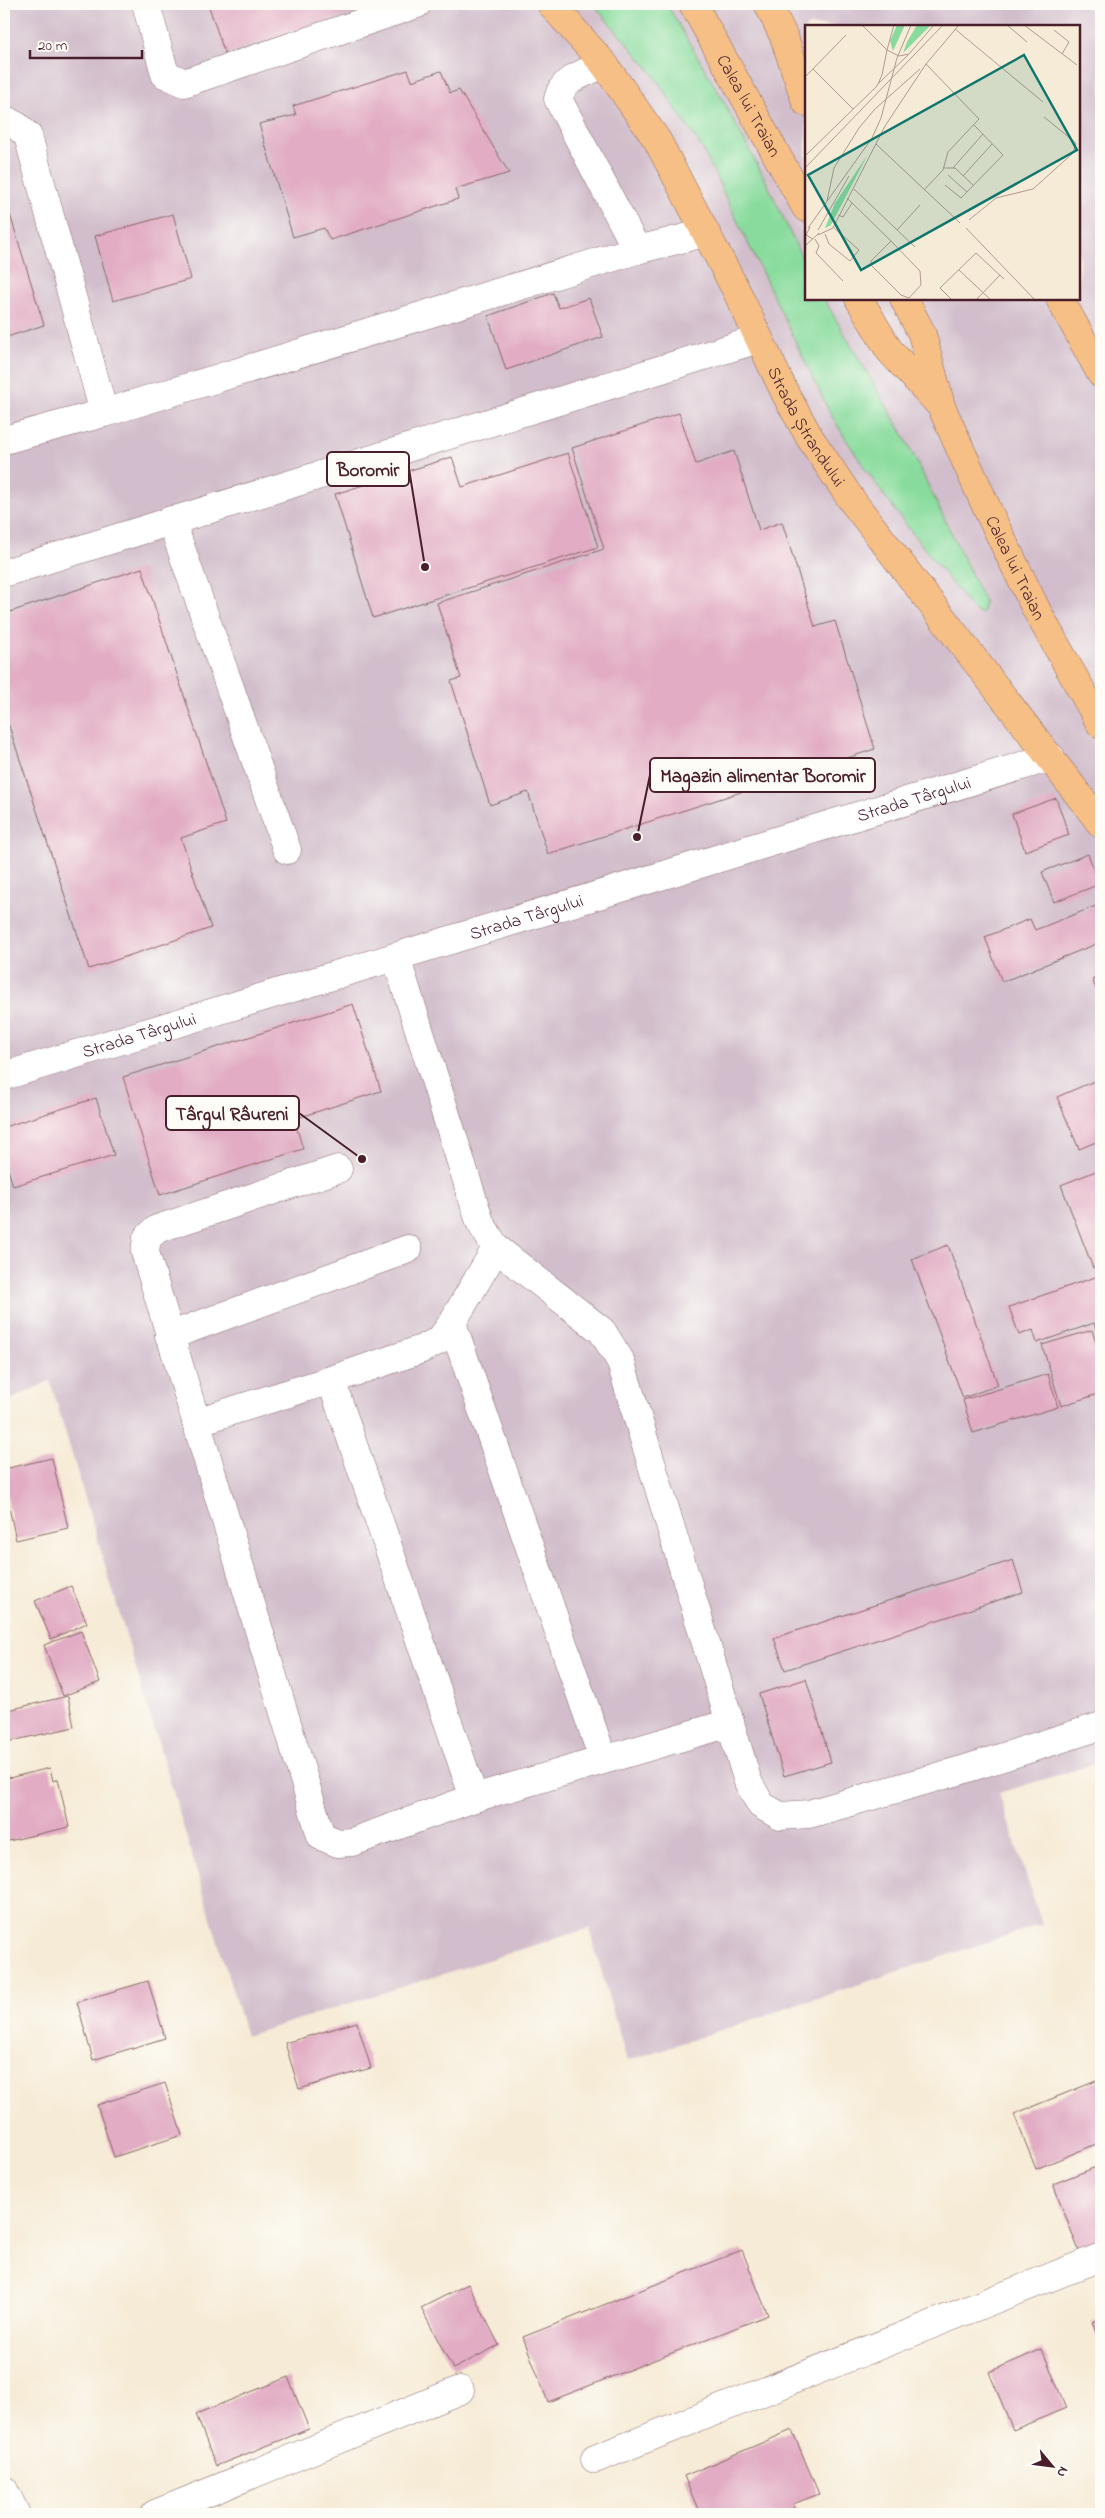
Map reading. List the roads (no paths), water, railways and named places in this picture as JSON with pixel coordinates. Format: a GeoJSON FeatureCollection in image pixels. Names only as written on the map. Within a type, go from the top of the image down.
{"type":"FeatureCollection","features":[{"type":"Feature","properties":{"kind":"main road","name":"Strada Ștrandului"},"geometry":{"type":"LineString","coordinates":[[552,4],[604,64],[657,140],[810,438],[853,502],[1101,824]]}},
{"type":"Feature","properties":{"kind":"main road","name":"Calea lui Traian"},"geometry":{"type":"LineString","coordinates":[[693,4],[805,206]]}},
{"type":"Feature","properties":{"kind":"main road"},"geometry":{"type":"LineString","coordinates":[[768,4],[784,37],[805,99]]}},
{"type":"Feature","properties":{"kind":"main road"},"geometry":{"type":"LineString","coordinates":[[784,37],[805,54]]}},
{"type":"Feature","properties":{"kind":"main road","name":"Calea lui Traian"},"geometry":{"type":"LineString","coordinates":[[860,300],[889,350],[941,406]]}},
{"type":"Feature","properties":{"kind":"main road","name":"Calea lui Traian"},"geometry":{"type":"LineString","coordinates":[[905,300],[922,334],[941,406],[989,513],[1038,613],[1101,724]]}},
{"type":"Feature","properties":{"kind":"main road"},"geometry":{"type":"LineString","coordinates":[[1061,300],[1101,374]]}},
{"type":"Feature","properties":{"kind":"street"},"geometry":{"type":"LineString","coordinates":[[146,4],[165,74],[184,83],[417,4]]}},
{"type":"Feature","properties":{"kind":"street"},"geometry":{"type":"LineString","coordinates":[[604,64],[565,83],[560,90],[558,99],[637,250]]}},
{"type":"Feature","properties":{"kind":"street"},"geometry":{"type":"LineString","coordinates":[[4,119],[18,126],[28,136],[104,413]]}},
{"type":"Feature","properties":{"kind":"street"},"geometry":{"type":"LineString","coordinates":[[4,440],[104,413],[637,250],[705,233]]}},
{"type":"Feature","properties":{"kind":"street"},"geometry":{"type":"LineString","coordinates":[[4,573],[759,339]]}},
{"type":"Feature","properties":{"kind":"street"},"geometry":{"type":"LineString","coordinates":[[170,520],[288,850]]}},
{"type":"Feature","properties":{"kind":"street","name":"Strada Târgului"},"geometry":{"type":"LineString","coordinates":[[4,1076],[1051,757]]}},
{"type":"Feature","properties":{"kind":"street"},"geometry":{"type":"LineString","coordinates":[[396,957],[480,1222],[496,1248],[602,1331],[620,1360],[748,1782],[761,1805],[780,1816],[809,1814],[962,1770],[1101,1726]]}},
{"type":"Feature","properties":{"kind":"street"},"geometry":{"type":"LineString","coordinates":[[338,1169],[157,1229],[147,1238],[145,1252],[321,1836],[338,1843],[352,1842],[474,1798],[603,1758],[730,1723]]}},
{"type":"Feature","properties":{"kind":"street"},"geometry":{"type":"LineString","coordinates":[[196,1422],[331,1380],[422,1349],[440,1340],[496,1248]]}},
{"type":"Feature","properties":{"kind":"street"},"geometry":{"type":"LineString","coordinates":[[169,1336],[408,1249]]}},
{"type":"Feature","properties":{"kind":"street"},"geometry":{"type":"LineString","coordinates":[[452,1323],[603,1758]]}},
{"type":"Feature","properties":{"kind":"street"},"geometry":{"type":"LineString","coordinates":[[331,1380],[474,1798]]}},
{"type":"Feature","properties":{"kind":"street"},"geometry":{"type":"LineString","coordinates":[[595,2459],[1101,2258]]}},
{"type":"Feature","properties":{"kind":"street"},"geometry":{"type":"LineString","coordinates":[[155,2514],[460,2390]]}},
{"type":"Feature","properties":{"kind":"street"},"geometry":{"type":"LineString","coordinates":[[4,2490],[16,2514]]}},
{"type":"Feature","properties":{"kind":"place","name":"Boromir"},"geometry":{"type":"Point","coordinates":[425,567]}},
{"type":"Feature","properties":{"kind":"place","name":"Magazin alimentar Boromir"},"geometry":{"type":"Point","coordinates":[637,837]}},
{"type":"Feature","properties":{"kind":"place","name":"Târgul Râureni"},"geometry":{"type":"Point","coordinates":[362,1159]}}]}
